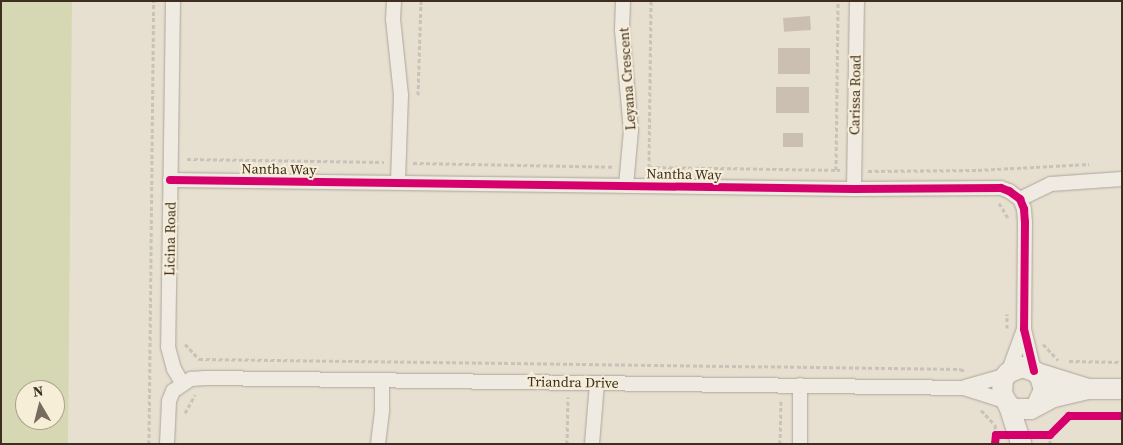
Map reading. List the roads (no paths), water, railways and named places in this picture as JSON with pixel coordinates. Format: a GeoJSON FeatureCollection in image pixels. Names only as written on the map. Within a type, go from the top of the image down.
{"type":"FeatureCollection","features":[{"type":"Feature","properties":{"kind":"street","name":"Licina Road"},"geometry":{"type":"LineString","coordinates":[[173,1],[168,347],[174,369],[182,383]]}},
{"type":"Feature","properties":{"kind":"street"},"geometry":{"type":"LineString","coordinates":[[394,1],[393,20],[402,95],[398,184]]}},
{"type":"Feature","properties":{"kind":"street","name":"Leyana Crescent"},"geometry":{"type":"LineString","coordinates":[[623,1],[622,30],[631,130],[626,186]]}},
{"type":"Feature","properties":{"kind":"street","name":"Carissa Road"},"geometry":{"type":"LineString","coordinates":[[854,189],[856,1]]}},
{"type":"Feature","properties":{"kind":"street"},"geometry":{"type":"LineString","coordinates":[[1022,439],[1044,390],[1043,383],[1036,372],[1024,329],[1026,222],[1020,199],[1051,184],[1122,179]]}},
{"type":"Feature","properties":{"kind":"street","name":"Nantha Way"},"geometry":{"type":"LineString","coordinates":[[170,180],[854,189],[1001,188],[1010,190],[1020,199]]}},
{"type":"Feature","properties":{"kind":"street"},"geometry":{"type":"LineString","coordinates":[[1022,439],[1001,387],[1008,374],[1024,329]]}},
{"type":"Feature","properties":{"kind":"street"},"geometry":{"type":"LineString","coordinates":[[1008,374],[1022,368],[1088,389]]}},
{"type":"Feature","properties":{"kind":"street","name":"Triandra Drive"},"geometry":{"type":"LineString","coordinates":[[964,388],[1008,374]]}},
{"type":"Feature","properties":{"kind":"street","name":"Triandra Drive"},"geometry":{"type":"LineString","coordinates":[[182,383],[197,378],[964,388],[1007,403]]}},
{"type":"Feature","properties":{"kind":"street"},"geometry":{"type":"LineString","coordinates":[[378,444],[382,409],[382,380]]}},
{"type":"Feature","properties":{"kind":"street"},"geometry":{"type":"LineString","coordinates":[[167,444],[169,401],[173,391],[182,383]]}},
{"type":"Feature","properties":{"kind":"street"},"geometry":{"type":"LineString","coordinates":[[592,444],[597,383]]}},
{"type":"Feature","properties":{"kind":"street"},"geometry":{"type":"LineString","coordinates":[[800,385],[800,444]]}},
{"type":"Feature","properties":{"kind":"street"},"geometry":{"type":"LineString","coordinates":[[1007,403],[1023,410],[1054,397],[1088,389],[1122,389]]}}]}
